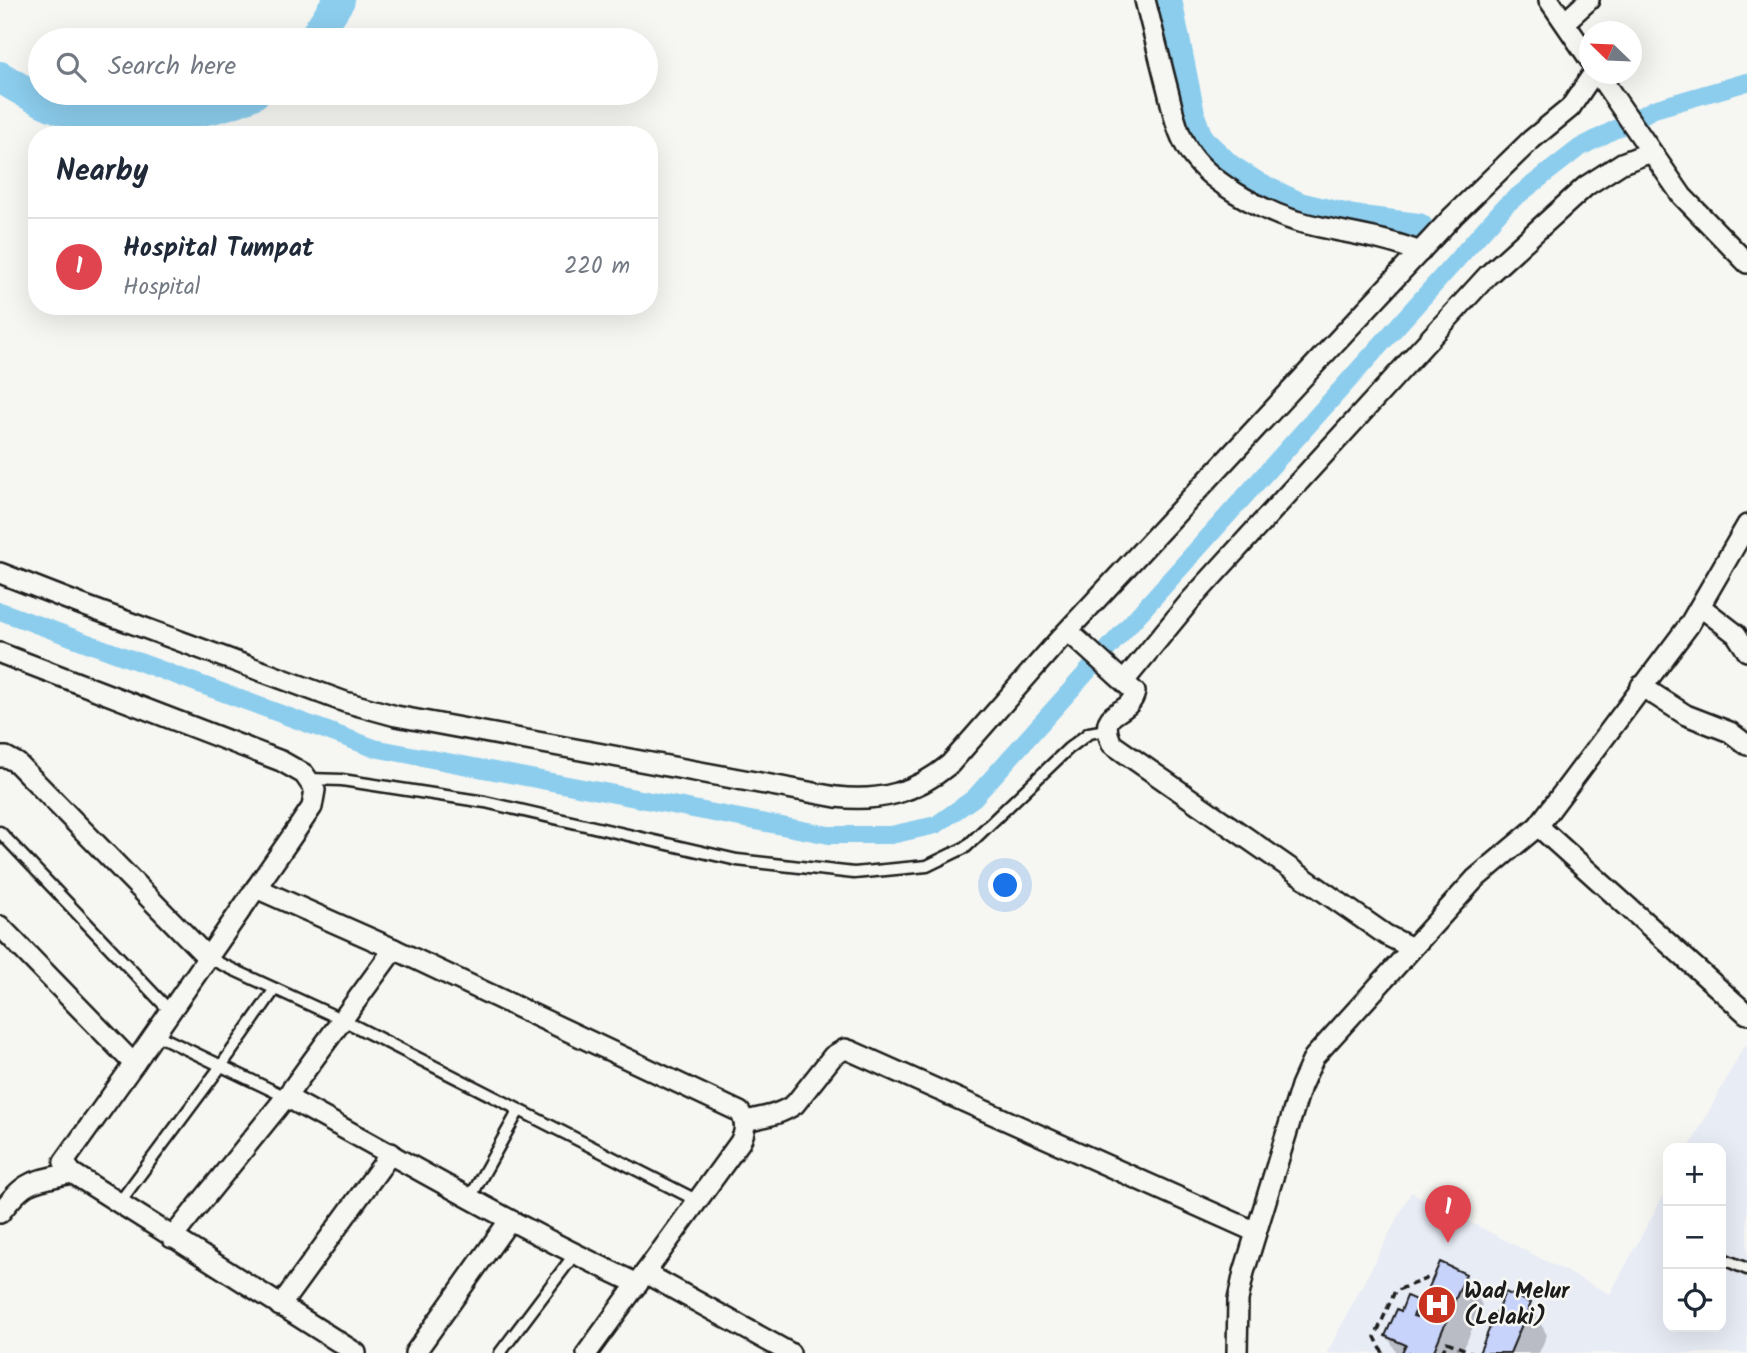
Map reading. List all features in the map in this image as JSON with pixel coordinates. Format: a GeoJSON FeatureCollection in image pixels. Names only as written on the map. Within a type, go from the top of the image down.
{"type":"FeatureCollection","features":[{"type":"Feature","properties":{"kind":"street"},"geometry":{"type":"LineString","coordinates":[[1145,0],[1176,122],[1187,149],[1207,171],[1222,183],[1275,213],[1317,226],[1384,239],[1420,252]]}},
{"type":"Feature","properties":{"kind":"street"},"geometry":{"type":"LineString","coordinates":[[1549,0],[1579,43]]}},
{"type":"Feature","properties":{"kind":"street"},"geometry":{"type":"LineString","coordinates":[[1565,22],[1589,0]]}},
{"type":"Feature","properties":{"kind":"street"},"geometry":{"type":"LineString","coordinates":[[0,573],[369,709],[529,742],[859,799],[874,799],[902,792],[938,774],[1074,636],[1420,252],[1531,140],[1570,107],[1588,84]]}},
{"type":"Feature","properties":{"kind":"street"},"geometry":{"type":"LineString","coordinates":[[1604,84],[1682,196],[1747,263]]}},
{"type":"Feature","properties":{"kind":"street"},"geometry":{"type":"LineString","coordinates":[[1121,678],[1488,275],[1586,186],[1648,147]]}},
{"type":"Feature","properties":{"kind":"street"},"geometry":{"type":"LineString","coordinates":[[1237,1353],[1238,1300],[1301,1086],[1314,1057],[1475,879],[1538,825],[1701,607],[1747,525]]}},
{"type":"Feature","properties":{"kind":"street"},"geometry":{"type":"LineString","coordinates":[[1701,607],[1736,634],[1747,651]]}},
{"type":"Feature","properties":{"kind":"street"},"geometry":{"type":"LineString","coordinates":[[1074,636],[1135,694],[1126,706],[1110,717],[1106,730],[1112,744],[1386,934],[1412,948]]}},
{"type":"Feature","properties":{"kind":"street"},"geometry":{"type":"LineString","coordinates":[[0,653],[281,761],[308,779],[316,795],[312,807],[134,1064],[69,1152],[64,1164],[72,1173],[172,1238],[356,1353]]}},
{"type":"Feature","properties":{"kind":"street"},"geometry":{"type":"LineString","coordinates":[[1642,686],[1686,715],[1730,732],[1747,745]]}},
{"type":"Feature","properties":{"kind":"street"},"geometry":{"type":"LineString","coordinates":[[0,757],[17,763],[208,958]]}},
{"type":"Feature","properties":{"kind":"street"},"geometry":{"type":"LineString","coordinates":[[1538,825],[1747,1014]]}},
{"type":"Feature","properties":{"kind":"street"},"geometry":{"type":"LineString","coordinates":[[256,888],[394,949],[740,1112],[745,1121],[745,1132],[740,1142],[587,1353]]}},
{"type":"Feature","properties":{"kind":"street"},"geometry":{"type":"LineString","coordinates":[[0,926],[134,1064]]}},
{"type":"Feature","properties":{"kind":"street"},"geometry":{"type":"LineString","coordinates":[[172,1238],[286,1097],[394,949]]}},
{"type":"Feature","properties":{"kind":"street"},"geometry":{"type":"LineString","coordinates":[[745,1121],[787,1110],[795,1104],[833,1056],[845,1049],[1256,1232]]}},
{"type":"Feature","properties":{"kind":"street"},"geometry":{"type":"LineString","coordinates":[[286,1097],[575,1255],[642,1278],[790,1353]]}},
{"type":"Feature","properties":{"kind":"street"},"geometry":{"type":"LineString","coordinates":[[280,1306],[391,1153]]}},
{"type":"Feature","properties":{"kind":"street"},"geometry":{"type":"LineString","coordinates":[[0,1213],[24,1186],[34,1181],[72,1173]]}},
{"type":"Feature","properties":{"kind":"street"},"geometry":{"type":"LineString","coordinates":[[415,1353],[509,1221]]}},
{"type":"Feature","properties":{"kind":"lane"},"geometry":{"type":"LineString","coordinates":[[308,779],[342,780],[485,802],[737,860],[854,873],[927,866],[966,847],[1068,748],[1088,733],[1106,730]]}},
{"type":"Feature","properties":{"kind":"lane"},"geometry":{"type":"LineString","coordinates":[[0,832],[169,1010]]}},
{"type":"Feature","properties":{"kind":"lane"},"geometry":{"type":"LineString","coordinates":[[208,958],[343,1020],[698,1201]]}},
{"type":"Feature","properties":{"kind":"lane"},"geometry":{"type":"LineString","coordinates":[[119,1203],[275,989]]}},
{"type":"Feature","properties":{"kind":"lane"},"geometry":{"type":"LineString","coordinates":[[155,1034],[286,1097]]}},
{"type":"Feature","properties":{"kind":"lane"},"geometry":{"type":"LineString","coordinates":[[470,1198],[519,1110]]}},
{"type":"Feature","properties":{"kind":"lane"},"geometry":{"type":"LineString","coordinates":[[500,1353],[575,1255]]}},
{"type":"Feature","properties":{"kind":"lane"},"geometry":{"type":"LineString","coordinates":[[1726,1260],[1747,1269]]}},
{"type":"Feature","properties":{"kind":"path"},"geometry":{"type":"LineString","coordinates":[[1383,1353],[1375,1338],[1395,1291],[1428,1278]]}},
{"type":"Feature","properties":{"kind":"path"},"geometry":{"type":"LineString","coordinates":[[1442,1353],[1447,1342],[1473,1353]]}},
{"type":"Feature","properties":{"kind":"shaded area"},"geometry":{"type":"Polygon","coordinates":[[[1744,1046],[1747,1048],[1747,1353],[1327,1353],[1411,1192],[1610,1294],[1663,1196],[1663,1332],[1726,1332],[1726,1143],[1692,1143],[1744,1046]]]}},
{"type":"Feature","properties":{"kind":"building","name":"Wad Melur (Lelaki)"},"geometry":{"type":"Polygon","coordinates":[[[1440,1262],[1466,1274],[1433,1353],[1402,1353],[1406,1345],[1385,1336],[1397,1309],[1401,1311],[1407,1296],[1420,1302],[1413,1316],[1416,1317],[1440,1262]]]}},
{"type":"Feature","properties":{"kind":"building"},"geometry":{"type":"Polygon","coordinates":[[[1505,1292],[1531,1303],[1510,1353],[1479,1353],[1505,1292]]]}},
{"type":"Feature","properties":{"kind":"waterway"},"geometry":{"type":"LineString","coordinates":[[321,28],[339,0]]}},
{"type":"Feature","properties":{"kind":"waterway"},"geometry":{"type":"LineString","coordinates":[[1166,0],[1190,119],[1198,141],[1227,169],[1258,189],[1299,208],[1353,221],[1418,229]]}},
{"type":"Feature","properties":{"kind":"waterway"},"geometry":{"type":"LineString","coordinates":[[0,77],[28,93]]}},
{"type":"Feature","properties":{"kind":"waterway"},"geometry":{"type":"LineString","coordinates":[[0,611],[374,748],[829,835],[891,835],[936,825],[974,798],[1506,205],[1579,148],[1654,109],[1747,82]]}},
{"type":"Feature","properties":{"kind":"waterway"},"geometry":{"type":"LineString","coordinates":[[52,105],[86,115],[109,117],[162,116],[222,105]]}},
{"type":"Feature","properties":{"kind":"place","name":"Hospital Tumpat"},"geometry":{"type":"Point","coordinates":[1448,1243]}},
{"type":"Feature","properties":{"kind":"place","name":"Wad Melur (Lelaki)"},"geometry":{"type":"Point","coordinates":[1437,1305]}}]}
